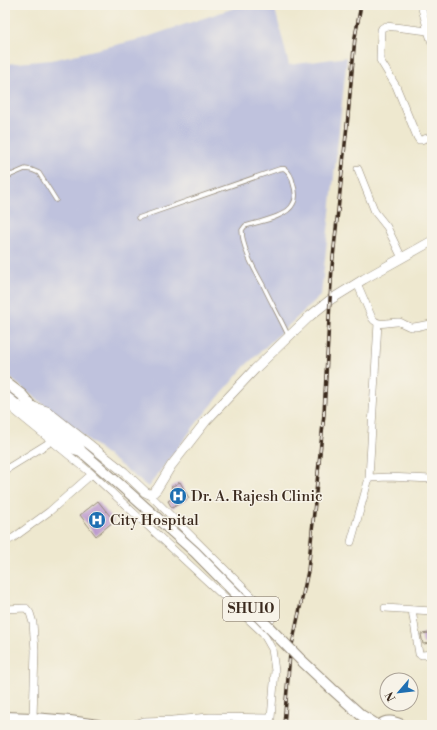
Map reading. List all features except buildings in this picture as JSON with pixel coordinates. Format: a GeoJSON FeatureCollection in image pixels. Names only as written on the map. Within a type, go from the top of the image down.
{"type":"FeatureCollection","features":[{"type":"Feature","properties":{"kind":"main road","name":"SHU10"},"geometry":{"type":"LineString","coordinates":[[5,382],[22,395],[32,407],[76,441],[81,451],[195,552],[300,659],[361,715],[377,725]]}},
{"type":"Feature","properties":{"kind":"main road","name":"SHU10"},"geometry":{"type":"LineString","coordinates":[[5,396],[71,448],[81,451]]}},
{"type":"Feature","properties":{"kind":"main road"},"geometry":{"type":"LineString","coordinates":[[5,717],[33,718],[98,725]]}},
{"type":"Feature","properties":{"kind":"main road"},"geometry":{"type":"LineString","coordinates":[[380,725],[383,722],[388,721],[402,725]]}},
{"type":"Feature","properties":{"kind":"street"},"geometry":{"type":"LineString","coordinates":[[421,5],[432,40]]}},
{"type":"Feature","properties":{"kind":"street"},"geometry":{"type":"LineString","coordinates":[[428,31],[386,26],[382,28],[380,60],[396,86],[417,137],[419,140],[430,137],[432,138]]}},
{"type":"Feature","properties":{"kind":"street"},"geometry":{"type":"LineString","coordinates":[[358,169],[375,212],[387,227],[402,258]]}},
{"type":"Feature","properties":{"kind":"street"},"geometry":{"type":"LineString","coordinates":[[149,494],[152,494],[157,489],[171,466],[206,421],[255,369],[310,316],[330,300],[357,283],[432,241]]}},
{"type":"Feature","properties":{"kind":"street"},"geometry":{"type":"LineString","coordinates":[[357,283],[372,318],[378,323],[384,324],[401,322],[408,327],[432,324]]}},
{"type":"Feature","properties":{"kind":"street"},"geometry":{"type":"LineString","coordinates":[[351,542],[369,478],[378,323]]}},
{"type":"Feature","properties":{"kind":"street"},"geometry":{"type":"LineString","coordinates":[[5,404],[92,474],[262,633],[272,649],[275,671],[270,718],[210,717],[144,721],[131,725]]}},
{"type":"Feature","properties":{"kind":"street"},"geometry":{"type":"LineString","coordinates":[[32,407],[46,411],[124,472],[198,542],[273,617],[262,633]]}},
{"type":"Feature","properties":{"kind":"street"},"geometry":{"type":"LineString","coordinates":[[5,470],[52,441]]}},
{"type":"Feature","properties":{"kind":"street"},"geometry":{"type":"LineString","coordinates":[[5,542],[13,538],[50,511],[92,474]]}},
{"type":"Feature","properties":{"kind":"street"},"geometry":{"type":"LineString","coordinates":[[369,478],[388,477],[432,479]]}},
{"type":"Feature","properties":{"kind":"street"},"geometry":{"type":"LineString","coordinates":[[184,560],[198,542]]}},
{"type":"Feature","properties":{"kind":"street"},"geometry":{"type":"LineString","coordinates":[[5,609],[26,608],[30,613],[33,623],[35,651],[33,718]]}},
{"type":"Feature","properties":{"kind":"street"},"geometry":{"type":"LineString","coordinates":[[385,608],[432,611]]}},
{"type":"Feature","properties":{"kind":"street"},"geometry":{"type":"LineString","coordinates":[[412,610],[419,654],[432,654]]}},
{"type":"Feature","properties":{"kind":"lane"},"geometry":{"type":"LineString","coordinates":[[138,218],[278,168],[285,169],[291,177],[294,185],[294,204],[279,216],[245,226],[242,230],[242,235],[245,247],[256,272],[289,336]]}},
{"type":"Feature","properties":{"kind":"lane"},"geometry":{"type":"LineString","coordinates":[[5,169],[11,175]]}},
{"type":"Feature","properties":{"kind":"lane"},"geometry":{"type":"LineString","coordinates":[[5,179],[25,169],[32,170],[39,173],[56,200]]}},
{"type":"Feature","properties":{"kind":"shaded area"},"geometry":{"type":"Polygon","coordinates":[[[243,5],[274,5],[289,65],[347,57],[321,295],[245,366],[199,420],[148,487],[5,374],[5,64],[52,60],[141,39],[243,5]]]}},
{"type":"Feature","properties":{"kind":"railway"},"geometry":{"type":"LineString","coordinates":[[284,725],[290,654],[308,571],[324,414],[332,267],[355,37],[361,5]]}},
{"type":"Feature","properties":{"kind":"place","name":"Dr. A. Rajesh Clinic"},"geometry":{"type":"Point","coordinates":[178,496]}},
{"type":"Feature","properties":{"kind":"place","name":"City Hospital"},"geometry":{"type":"Point","coordinates":[97,520]}}]}
